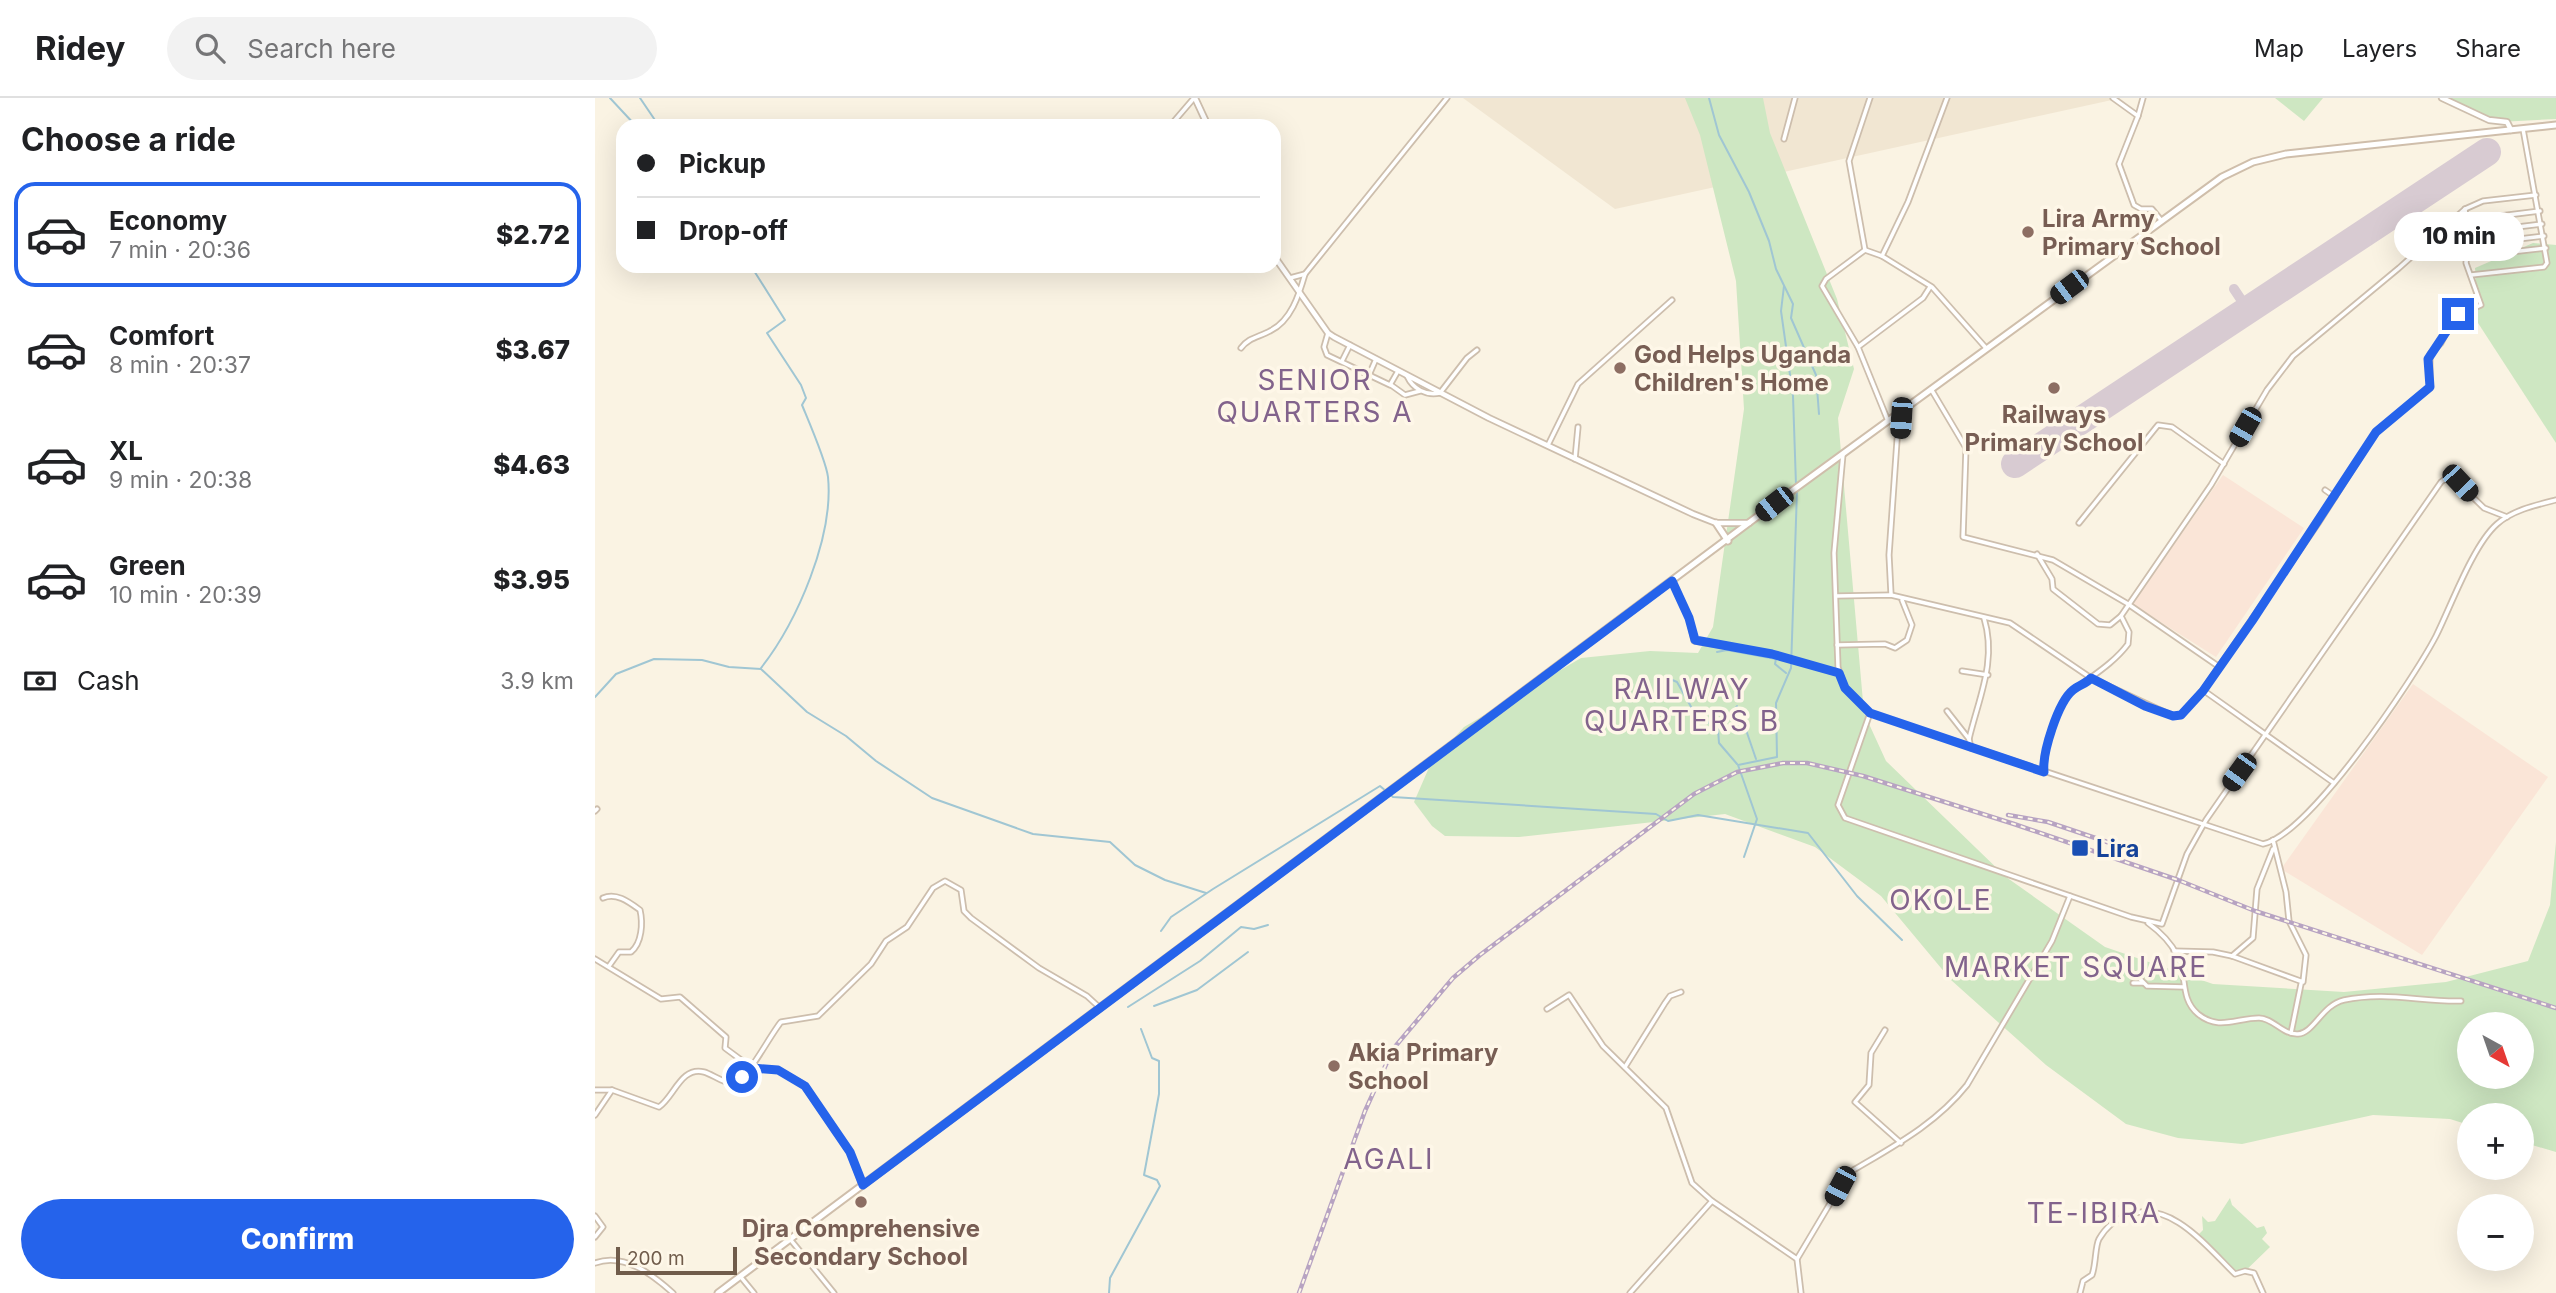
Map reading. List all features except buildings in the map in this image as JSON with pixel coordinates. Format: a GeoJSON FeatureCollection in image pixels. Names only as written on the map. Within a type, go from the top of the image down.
{"type":"FeatureCollection","features":[{"type":"Feature","properties":{"kind":"main road"},"geometry":{"type":"LineString","coordinates":[[718,1293],[1899,412],[2222,177],[2272,156],[2556,125]]}},
{"type":"Feature","properties":{"kind":"main road"},"geometry":{"type":"LineString","coordinates":[[1716,523],[1728,541]]}},
{"type":"Feature","properties":{"kind":"street"},"geometry":{"type":"LineString","coordinates":[[1176,119],[1194,98],[1204,119]]}},
{"type":"Feature","properties":{"kind":"street"},"geometry":{"type":"LineString","coordinates":[[1241,348],[1247,341],[1278,326],[1300,293],[1305,274],[1447,98]]}},
{"type":"Feature","properties":{"kind":"street"},"geometry":{"type":"LineString","coordinates":[[1784,139],[1795,98]]}},
{"type":"Feature","properties":{"kind":"street"},"geometry":{"type":"LineString","coordinates":[[1865,250],[1849,161],[1870,98]]}},
{"type":"Feature","properties":{"kind":"street"},"geometry":{"type":"LineString","coordinates":[[1882,256],[1908,202],[1947,98]]}},
{"type":"Feature","properties":{"kind":"street"},"geometry":{"type":"LineString","coordinates":[[2113,98],[2138,116]]}},
{"type":"Feature","properties":{"kind":"street"},"geometry":{"type":"LineString","coordinates":[[2143,98],[2119,164],[2134,205],[2141,209],[2153,209],[2161,220]]}},
{"type":"Feature","properties":{"kind":"street"},"geometry":{"type":"LineString","coordinates":[[2442,98],[2489,120],[2507,122],[2511,130]]}},
{"type":"Feature","properties":{"kind":"street"},"geometry":{"type":"LineString","coordinates":[[2471,275],[2544,267],[2547,263],[2540,211],[2523,129]]}},
{"type":"Feature","properties":{"kind":"street"},"geometry":{"type":"LineString","coordinates":[[2037,554],[2053,582],[2053,589],[2098,624],[2111,625],[2121,616],[2224,464],[2267,390],[2293,356],[2465,209],[2483,201],[2536,195]]}},
{"type":"Feature","properties":{"kind":"street"},"geometry":{"type":"LineString","coordinates":[[1835,596],[1891,595],[1902,600],[2016,626],[2091,678],[2173,716],[2181,715],[2203,691],[2252,621],[2380,428],[2430,387],[2428,359],[2454,317],[2481,305],[2467,257],[2465,209]]}},
{"type":"Feature","properties":{"kind":"street"},"geometry":{"type":"LineString","coordinates":[[2467,220],[2540,211]]}},
{"type":"Feature","properties":{"kind":"street"},"geometry":{"type":"LineString","coordinates":[[2468,233],[2542,224]]}},
{"type":"Feature","properties":{"kind":"street"},"geometry":{"type":"LineString","coordinates":[[2468,245],[2544,236]]}},
{"type":"Feature","properties":{"kind":"street"},"geometry":{"type":"LineString","coordinates":[[2467,257],[2546,248]]}},
{"type":"Feature","properties":{"kind":"street"},"geometry":{"type":"LineString","coordinates":[[1865,250],[1882,256],[1930,286],[1986,348]]}},
{"type":"Feature","properties":{"kind":"street"},"geometry":{"type":"LineString","coordinates":[[1865,250],[1826,279],[1822,286],[1858,347],[1888,421]]}},
{"type":"Feature","properties":{"kind":"street"},"geometry":{"type":"LineString","coordinates":[[1281,266],[1328,333],[1547,446],[1716,523],[1750,523]]}},
{"type":"Feature","properties":{"kind":"street"},"geometry":{"type":"LineString","coordinates":[[1290,278],[1305,274]]}},
{"type":"Feature","properties":{"kind":"street"},"geometry":{"type":"LineString","coordinates":[[1858,347],[1923,298],[1930,286]]}},
{"type":"Feature","properties":{"kind":"street"},"geometry":{"type":"LineString","coordinates":[[1547,446],[1578,384],[1672,300]]}},
{"type":"Feature","properties":{"kind":"street"},"geometry":{"type":"LineString","coordinates":[[1328,333],[1324,350],[1405,395],[1421,391],[1440,393],[1467,358],[1477,350]]}},
{"type":"Feature","properties":{"kind":"street"},"geometry":{"type":"LineString","coordinates":[[1342,361],[1350,345]]}},
{"type":"Feature","properties":{"kind":"street"},"geometry":{"type":"LineString","coordinates":[[1369,375],[1376,359]]}},
{"type":"Feature","properties":{"kind":"street"},"geometry":{"type":"LineString","coordinates":[[1391,385],[1398,371]]}},
{"type":"Feature","properties":{"kind":"street"},"geometry":{"type":"LineString","coordinates":[[1407,376],[1421,391]]}},
{"type":"Feature","properties":{"kind":"street"},"geometry":{"type":"LineString","coordinates":[[1931,389],[1966,447],[1963,537],[2053,560],[2128,604],[2218,666]]}},
{"type":"Feature","properties":{"kind":"street"},"geometry":{"type":"LineString","coordinates":[[1891,595],[1889,555],[1899,412]]}},
{"type":"Feature","properties":{"kind":"street"},"geometry":{"type":"LineString","coordinates":[[2079,523],[2158,425],[2172,427],[2224,464]]}},
{"type":"Feature","properties":{"kind":"street"},"geometry":{"type":"LineString","coordinates":[[1575,459],[1578,426]]}},
{"type":"Feature","properties":{"kind":"street"},"geometry":{"type":"LineString","coordinates":[[1843,454],[1836,518],[1835,596],[1839,673],[1845,688],[1870,713],[2259,843],[2273,840],[2334,783],[2418,668],[2480,545],[2494,526],[2507,517],[2556,499]]}},
{"type":"Feature","properties":{"kind":"street"},"geometry":{"type":"LineString","coordinates":[[1870,713],[1838,805],[1845,818],[2157,924],[2164,921],[2187,854],[2204,825],[2444,478],[2450,475],[2484,508],[2507,517]]}},
{"type":"Feature","properties":{"kind":"street"},"geometry":{"type":"LineString","coordinates":[[2325,490],[2335,497]]}},
{"type":"Feature","properties":{"kind":"street"},"geometry":{"type":"LineString","coordinates":[[1672,581],[1689,618],[1695,640],[1772,654],[1839,673]]}},
{"type":"Feature","properties":{"kind":"street"},"geometry":{"type":"LineString","coordinates":[[1837,645],[1885,644],[1893,648],[1907,640],[1912,625],[1902,600]]}},
{"type":"Feature","properties":{"kind":"street"},"geometry":{"type":"LineString","coordinates":[[2044,772],[2043,757],[2056,718],[2071,692],[2091,678],[2128,644],[2129,632],[2121,616]]}},
{"type":"Feature","properties":{"kind":"street"},"geometry":{"type":"LineString","coordinates":[[1969,739],[1988,675],[1989,637],[1984,618]]}},
{"type":"Feature","properties":{"kind":"street"},"geometry":{"type":"LineString","coordinates":[[1962,671],[1988,675]]}},
{"type":"Feature","properties":{"kind":"street"},"geometry":{"type":"LineString","coordinates":[[2203,691],[2334,783]]}},
{"type":"Feature","properties":{"kind":"street"},"geometry":{"type":"LineString","coordinates":[[1947,711],[1969,739],[1971,748]]}},
{"type":"Feature","properties":{"kind":"street"},"geometry":{"type":"LineString","coordinates":[[2273,840],[2286,892],[2289,921],[2306,955],[2290,1027],[2291,1033]]}},
{"type":"Feature","properties":{"kind":"street"},"geometry":{"type":"LineString","coordinates":[[2231,956],[2253,938],[2257,888],[2274,847]]}},
{"type":"Feature","properties":{"kind":"street"},"geometry":{"type":"LineString","coordinates":[[595,1090],[612,1090],[659,1107],[680,1081],[692,1073],[706,1072],[734,1083],[752,1068],[757,1054],[781,1022],[818,1016],[871,964],[886,941],[907,927],[933,888],[945,881],[961,890],[964,911],[971,918],[1039,968],[1087,996],[1099,1007]]}},
{"type":"Feature","properties":{"kind":"street"},"geometry":{"type":"LineString","coordinates":[[1801,1293],[1797,1259],[1848,1175],[1901,1143],[1941,1114],[1967,1085],[2052,941],[2070,896]]}},
{"type":"Feature","properties":{"kind":"street"},"geometry":{"type":"LineString","coordinates":[[603,898],[617,897],[641,912],[636,948],[631,952],[619,952],[609,966]]}},
{"type":"Feature","properties":{"kind":"street"},"geometry":{"type":"LineString","coordinates":[[2147,922],[2174,951],[2182,970],[2189,1003],[2209,1020],[2234,1023],[2261,1018],[2284,1031],[2305,1032],[2326,1008],[2343,1001],[2385,995],[2461,1001]]}},
{"type":"Feature","properties":{"kind":"street"},"geometry":{"type":"LineString","coordinates":[[2174,951],[2213,952],[2231,956],[2301,983]]}},
{"type":"Feature","properties":{"kind":"street"},"geometry":{"type":"LineString","coordinates":[[595,959],[661,999],[672,996],[682,999],[697,1015],[723,1033],[728,1053],[752,1068],[778,1070],[805,1086],[850,1152],[863,1185]]}},
{"type":"Feature","properties":{"kind":"street"},"geometry":{"type":"LineString","coordinates":[[2134,974],[2147,986],[2184,987]]}},
{"type":"Feature","properties":{"kind":"street"},"geometry":{"type":"LineString","coordinates":[[2133,983],[2143,983]]}},
{"type":"Feature","properties":{"kind":"street"},"geometry":{"type":"LineString","coordinates":[[1625,1067],[1665,1003],[1671,996],[1681,992]]}},
{"type":"Feature","properties":{"kind":"street"},"geometry":{"type":"LineString","coordinates":[[1547,1009],[1569,995],[1594,1034],[1666,1108],[1692,1183],[1712,1201],[1797,1259]]}},
{"type":"Feature","properties":{"kind":"street"},"geometry":{"type":"LineString","coordinates":[[2284,1031],[2290,1027]]}},
{"type":"Feature","properties":{"kind":"street"},"geometry":{"type":"LineString","coordinates":[[1885,1030],[1874,1045],[1869,1085],[1855,1102],[1901,1143]]}},
{"type":"Feature","properties":{"kind":"street"},"geometry":{"type":"LineString","coordinates":[[595,1115],[612,1090]]}},
{"type":"Feature","properties":{"kind":"street"},"geometry":{"type":"LineString","coordinates":[[1630,1293],[1712,1201]]}},
{"type":"Feature","properties":{"kind":"street"},"geometry":{"type":"LineString","coordinates":[[2080,1293],[2083,1281],[2092,1275],[2099,1239],[2115,1221],[2140,1210],[2160,1213],[2184,1226],[2235,1274],[2245,1270],[2254,1273],[2263,1293]]}},
{"type":"Feature","properties":{"kind":"street"},"geometry":{"type":"LineString","coordinates":[[595,1216],[603,1227],[595,1237]]}},
{"type":"Feature","properties":{"kind":"street"},"geometry":{"type":"LineString","coordinates":[[790,1239],[834,1293]]}},
{"type":"Feature","properties":{"kind":"street"},"geometry":{"type":"LineString","coordinates":[[595,1263],[611,1261],[635,1265],[673,1293]]}},
{"type":"Feature","properties":{"kind":"street"},"geometry":{"type":"LineString","coordinates":[[740,1276],[754,1293]]}},
{"type":"Feature","properties":{"kind":"shaded area"},"geometry":{"type":"Polygon","coordinates":[[[1463,98],[2121,98],[1615,209],[1463,98]]]}},
{"type":"Feature","properties":{"kind":"shaded area"},"geometry":{"type":"Polygon","coordinates":[[[2223,475],[2304,528],[2216,657],[2132,604],[2223,475]]]}},
{"type":"Feature","properties":{"kind":"shaded area"},"geometry":{"type":"Polygon","coordinates":[[[2413,684],[2548,777],[2422,955],[2281,869],[2413,684]]]}},
{"type":"Feature","properties":{"kind":"green space"},"geometry":{"type":"Polygon","coordinates":[[[1685,98],[1763,98],[1770,133],[1837,299],[1854,369],[1838,418],[1864,713],[1886,761],[2006,877],[2105,947],[2213,984],[2344,992],[2446,982],[2528,961],[2550,905],[2556,842],[2556,1152],[2534,1146],[2534,1103],[2457,1103],[2457,1121],[2373,1115],[2242,1144],[2178,1138],[2126,1124],[2046,1065],[1951,980],[1881,896],[1815,847],[1725,814],[1519,837],[1445,836],[1432,826],[1414,802],[1431,763],[1464,727],[1581,658],[1650,651],[1698,653],[1713,627],[1744,409],[1736,281],[1700,135],[1685,98]]]}},
{"type":"Feature","properties":{"kind":"green space"},"geometry":{"type":"Polygon","coordinates":[[[2275,98],[2323,98],[2304,121],[2275,98]]]}},
{"type":"Feature","properties":{"kind":"green space"},"geometry":{"type":"Polygon","coordinates":[[[2448,98],[2556,98],[2556,119],[2499,122],[2448,98]]]}},
{"type":"Feature","properties":{"kind":"green space"},"geometry":{"type":"Polygon","coordinates":[[[2533,243],[2556,245],[2556,443],[2478,323],[2475,268],[2533,243]]]}},
{"type":"Feature","properties":{"kind":"green space"},"geometry":{"type":"Polygon","coordinates":[[[2230,1198],[2232,1205],[2257,1228],[2264,1226],[2267,1233],[2262,1239],[2270,1247],[2240,1276],[2197,1236],[2203,1230],[2202,1216],[2208,1222],[2215,1221],[2230,1198]]]}},
{"type":"Feature","properties":{"kind":"waterway"},"geometry":{"type":"LineString","coordinates":[[610,98],[630,119]]}},
{"type":"Feature","properties":{"kind":"waterway"},"geometry":{"type":"LineString","coordinates":[[640,98],[654,119]]}},
{"type":"Feature","properties":{"kind":"waterway"},"geometry":{"type":"LineString","coordinates":[[1709,98],[1719,135],[1749,192],[1769,241],[1776,269],[1793,304],[1791,318],[1816,375],[1819,414]]}},
{"type":"Feature","properties":{"kind":"waterway"},"geometry":{"type":"LineString","coordinates":[[755,273],[785,320],[767,333],[801,385],[806,398],[802,405],[828,477],[825,526],[810,578],[787,627],[761,668]]}},
{"type":"Feature","properties":{"kind":"waterway"},"geometry":{"type":"LineString","coordinates":[[1784,286],[1781,311],[1793,396],[1796,485]]}},
{"type":"Feature","properties":{"kind":"waterway"},"geometry":{"type":"LineString","coordinates":[[1744,857],[1757,819],[1738,765],[1777,757],[1776,703],[1791,668],[1797,491]]}},
{"type":"Feature","properties":{"kind":"waterway"},"geometry":{"type":"LineString","coordinates":[[1717,652],[1727,650],[1776,659],[1775,664],[1786,673]]}},
{"type":"Feature","properties":{"kind":"waterway"},"geometry":{"type":"LineString","coordinates":[[595,697],[616,674],[654,659],[702,660],[729,667],[761,669],[807,712],[846,736],[876,761],[932,798],[1033,834],[1110,842],[1135,865],[1165,880],[1206,893]]}},
{"type":"Feature","properties":{"kind":"waterway"},"geometry":{"type":"LineString","coordinates":[[1670,679],[1677,682],[1694,712],[1718,729],[1719,743],[1737,764]]}},
{"type":"Feature","properties":{"kind":"waterway"},"geometry":{"type":"LineString","coordinates":[[1737,706],[1733,711],[1745,727],[1756,759]]}},
{"type":"Feature","properties":{"kind":"waterway"},"geometry":{"type":"LineString","coordinates":[[1161,931],[1171,917],[1213,889],[1380,786],[1393,797],[1656,814],[1668,821],[1698,815],[1808,833],[1857,896],[1902,940]]}},
{"type":"Feature","properties":{"kind":"waterway"},"geometry":{"type":"LineString","coordinates":[[1128,1007],[1200,961],[1241,927],[1254,929],[1268,925]]}},
{"type":"Feature","properties":{"kind":"waterway"},"geometry":{"type":"LineString","coordinates":[[1154,1006],[1197,990],[1248,952]]}},
{"type":"Feature","properties":{"kind":"waterway"},"geometry":{"type":"LineString","coordinates":[[1109,1293],[1110,1278],[1160,1186],[1157,1180],[1144,1175],[1159,1094],[1159,1061],[1152,1058],[1141,1029]]}},
{"type":"Feature","properties":{"kind":"taxiway"},"geometry":{"type":"LineString","coordinates":[[2234,289],[2248,310]]}},
{"type":"Feature","properties":{"kind":"runway"},"geometry":{"type":"LineString","coordinates":[[2015,464],[2487,152]]}},
{"type":"Feature","properties":{"kind":"railway"},"geometry":{"type":"LineString","coordinates":[[1299,1293],[1365,1111],[1393,1049],[1453,978],[1480,955],[1694,794],[1737,772],[1783,763],[1807,763],[1863,776],[2178,880],[2255,911],[2556,1008]]}},
{"type":"Feature","properties":{"kind":"railway"},"geometry":{"type":"LineString","coordinates":[[2008,815],[2048,822],[2122,847]]}},
{"type":"Feature","properties":{"kind":"place","name":"Lira Army Primary School"},"geometry":{"type":"Point","coordinates":[2028,232]}},
{"type":"Feature","properties":{"kind":"place","name":"God Helps Uganda Children's Home"},"geometry":{"type":"Point","coordinates":[1620,368]}},
{"type":"Feature","properties":{"kind":"place","name":"Railways Primary School"},"geometry":{"type":"Point","coordinates":[2054,388]}},
{"type":"Feature","properties":{"kind":"place","name":"Lira"},"geometry":{"type":"Point","coordinates":[2080,848]}},
{"type":"Feature","properties":{"kind":"place","name":"Akia Primary School"},"geometry":{"type":"Point","coordinates":[1334,1066]}},
{"type":"Feature","properties":{"kind":"place","name":"Djra Comprehensive Secondary School"},"geometry":{"type":"Point","coordinates":[861,1202]}},
{"type":"Feature","properties":{"kind":"district","name":"SENIOR QUARTERS A"},"geometry":{"type":"Point","coordinates":[1315,396]}},
{"type":"Feature","properties":{"kind":"district","name":"RAILWAY QUARTERS B"},"geometry":{"type":"Point","coordinates":[1682,705]}},
{"type":"Feature","properties":{"kind":"district","name":"OKOLE"},"geometry":{"type":"Point","coordinates":[1941,900]}},
{"type":"Feature","properties":{"kind":"district","name":"MARKET SQUARE"},"geometry":{"type":"Point","coordinates":[2076,967]}},
{"type":"Feature","properties":{"kind":"district","name":"AGALI"},"geometry":{"type":"Point","coordinates":[1389,1159]}},
{"type":"Feature","properties":{"kind":"district","name":"TE-IBIRA"},"geometry":{"type":"Point","coordinates":[2094,1213]}},
{"type":"Feature","properties":{"kind":"route"},"geometry":{"type":"LineString","coordinates":[[742,1077],[752,1068],[769,1068],[803,1084],[850,1152],[863,1185],[1672,581],[1689,618],[1695,640],[1772,654],[1839,673],[1845,688],[1870,713],[2044,772],[2043,757],[2056,718],[2071,692],[2091,678],[2145,706],[2173,716],[2181,715],[2203,691],[2252,621],[2376,432],[2385,422],[2428,390],[2428,359],[2458,314]]}}]}
